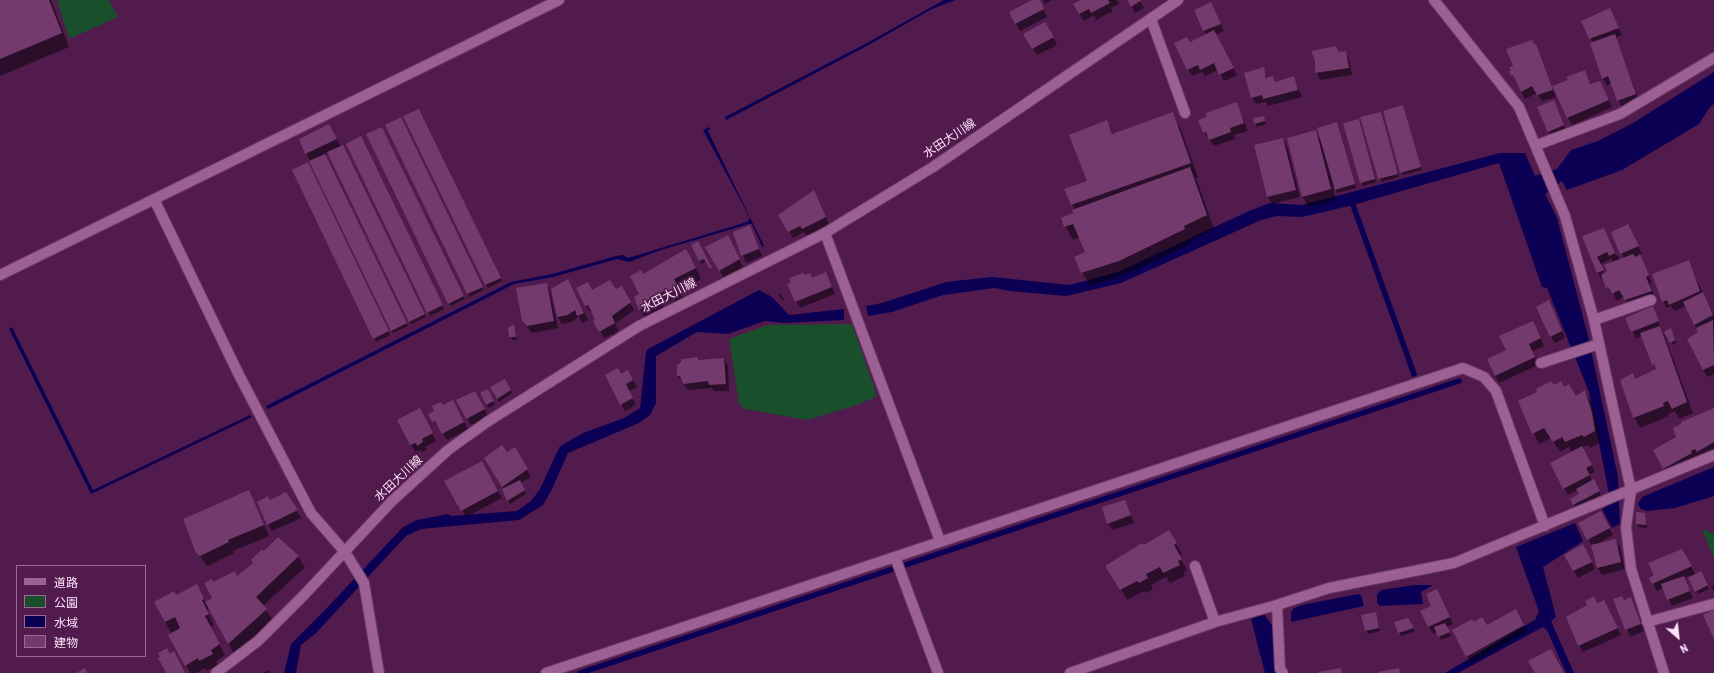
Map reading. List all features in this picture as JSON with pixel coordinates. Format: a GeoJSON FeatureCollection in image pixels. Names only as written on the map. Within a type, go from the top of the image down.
{"type":"FeatureCollection","features":[{"type":"Feature","properties":{"kind":"street"},"geometry":{"type":"LineString","coordinates":[[0,275],[559,0]]}},
{"type":"Feature","properties":{"kind":"street","name":"水田大川線"},"geometry":{"type":"LineString","coordinates":[[216,673],[258,641],[345,552],[392,501],[448,450],[487,422],[639,326],[825,233],[933,167],[1178,0]]}},
{"type":"Feature","properties":{"kind":"street"},"geometry":{"type":"LineString","coordinates":[[1434,0],[1519,107],[1537,146],[1565,216],[1594,320],[1595,345],[1631,490],[1626,527],[1631,570],[1664,673]]}},
{"type":"Feature","properties":{"kind":"street"},"geometry":{"type":"LineString","coordinates":[[1151,19],[1184,113]]}},
{"type":"Feature","properties":{"kind":"street"},"geometry":{"type":"LineString","coordinates":[[1537,146],[1620,114],[1714,58]]}},
{"type":"Feature","properties":{"kind":"street"},"geometry":{"type":"LineString","coordinates":[[154,199],[239,375],[311,512],[345,552],[364,583],[379,673]]}},
{"type":"Feature","properties":{"kind":"street"},"geometry":{"type":"LineString","coordinates":[[825,233],[940,541]]}},
{"type":"Feature","properties":{"kind":"street"},"geometry":{"type":"LineString","coordinates":[[1594,320],[1651,300]]}},
{"type":"Feature","properties":{"kind":"street"},"geometry":{"type":"LineString","coordinates":[[1541,363],[1595,345]]}},
{"type":"Feature","properties":{"kind":"street"},"geometry":{"type":"LineString","coordinates":[[546,673],[1463,368],[1484,377],[1496,391],[1545,526]]}},
{"type":"Feature","properties":{"kind":"street"},"geometry":{"type":"LineString","coordinates":[[1070,673],[1215,622],[1277,605],[1329,588],[1454,563],[1714,455]]}},
{"type":"Feature","properties":{"kind":"street"},"geometry":{"type":"LineString","coordinates":[[895,557],[938,673]]}},
{"type":"Feature","properties":{"kind":"street"},"geometry":{"type":"LineString","coordinates":[[1195,566],[1215,622]]}},
{"type":"Feature","properties":{"kind":"street"},"geometry":{"type":"LineString","coordinates":[[1647,622],[1713,604]]}},
{"type":"Feature","properties":{"kind":"street"},"geometry":{"type":"LineString","coordinates":[[1277,605],[1280,669],[1283,673]]}},
{"type":"Feature","properties":{"kind":"green space"},"geometry":{"type":"Polygon","coordinates":[[[57,0],[109,0],[118,17],[69,39],[57,0]]]}},
{"type":"Feature","properties":{"kind":"green space"},"geometry":{"type":"Polygon","coordinates":[[[852,324],[877,396],[857,405],[807,420],[745,409],[739,404],[729,339],[768,325],[852,324]]]}},
{"type":"Feature","properties":{"kind":"green space"},"geometry":{"type":"Polygon","coordinates":[[[1702,529],[1714,534],[1714,558],[1702,529]]]}},
{"type":"Feature","properties":{"kind":"water"},"geometry":{"type":"Polygon","coordinates":[[[944,0],[955,0],[932,9],[865,47],[726,120],[725,117],[865,44],[944,0]]]}},
{"type":"Feature","properties":{"kind":"water"},"geometry":{"type":"Polygon","coordinates":[[[1714,72],[1714,104],[1710,107],[1699,124],[1622,170],[1567,190],[1562,181],[1545,194],[1557,218],[1588,336],[1618,477],[1620,524],[1612,528],[1602,509],[1611,504],[1589,392],[1547,288],[1542,287],[1499,163],[1353,205],[1302,217],[1277,216],[1261,220],[1121,283],[1066,296],[1010,291],[995,288],[943,295],[892,312],[868,316],[866,306],[882,303],[946,282],[992,277],[1070,285],[1118,272],[1249,211],[1270,203],[1302,205],[1500,153],[1525,153],[1535,176],[1557,169],[1571,150],[1598,141],[1633,123],[1714,72]]]}},
{"type":"Feature","properties":{"kind":"water"},"geometry":{"type":"Polygon","coordinates":[[[709,127],[710,129],[708,131],[764,246],[762,247],[752,224],[749,224],[661,250],[629,262],[617,259],[553,277],[514,284],[268,409],[266,406],[511,282],[552,274],[616,256],[623,255],[628,258],[747,222],[750,218],[703,130],[709,127]]]}},
{"type":"Feature","properties":{"kind":"water"},"geometry":{"type":"Polygon","coordinates":[[[759,290],[772,297],[789,315],[844,309],[844,320],[784,323],[765,321],[728,334],[697,332],[656,356],[656,403],[650,415],[639,423],[568,453],[543,505],[519,520],[421,529],[406,536],[316,633],[301,645],[296,673],[284,673],[291,644],[403,527],[417,520],[448,514],[451,516],[517,511],[531,501],[540,489],[560,446],[583,433],[624,418],[640,408],[646,352],[648,349],[759,290]]]}},
{"type":"Feature","properties":{"kind":"water"},"geometry":{"type":"Polygon","coordinates":[[[12,327],[93,490],[250,415],[252,417],[91,494],[9,329],[12,327]]]}},
{"type":"Feature","properties":{"kind":"water"},"geometry":{"type":"Polygon","coordinates":[[[1714,467],[1714,496],[1675,508],[1647,511],[1641,509],[1638,504],[1642,497],[1714,467]]]}},
{"type":"Feature","properties":{"kind":"water"},"geometry":{"type":"Polygon","coordinates":[[[1575,523],[1583,541],[1543,567],[1556,617],[1551,621],[1574,673],[1566,673],[1547,630],[1543,627],[1458,673],[1445,673],[1535,620],[1539,611],[1516,547],[1575,523]]]}},
{"type":"Feature","properties":{"kind":"water"},"geometry":{"type":"Polygon","coordinates":[[[1414,585],[1433,585],[1421,592],[1423,604],[1380,606],[1377,603],[1377,595],[1381,590],[1414,585]]]}},
{"type":"Feature","properties":{"kind":"water"},"geometry":{"type":"Polygon","coordinates":[[[1358,594],[1361,595],[1364,606],[1291,622],[1291,613],[1294,608],[1302,605],[1358,594]]]}},
{"type":"Feature","properties":{"kind":"water"},"geometry":{"type":"Polygon","coordinates":[[[1264,614],[1274,628],[1274,664],[1278,673],[1265,673],[1251,619],[1264,614]]]}},
{"type":"Feature","properties":{"kind":"building"},"geometry":{"type":"Polygon","coordinates":[[[0,0],[49,0],[62,33],[0,59],[0,0]]]}},
{"type":"Feature","properties":{"kind":"building"},"geometry":{"type":"Polygon","coordinates":[[[1032,0],[1040,0],[1044,9],[1015,24],[1009,12],[1032,0]]]}},
{"type":"Feature","properties":{"kind":"building"},"geometry":{"type":"Polygon","coordinates":[[[1081,0],[1108,0],[1110,3],[1091,13],[1089,9],[1079,14],[1073,4],[1081,0]]]}},
{"type":"Feature","properties":{"kind":"building"},"geometry":{"type":"Polygon","coordinates":[[[1127,0],[1142,0],[1131,7],[1127,0]]]}},
{"type":"Feature","properties":{"kind":"building"},"geometry":{"type":"Polygon","coordinates":[[[1211,2],[1221,24],[1203,31],[1194,10],[1211,2]]]}},
{"type":"Feature","properties":{"kind":"building"},"geometry":{"type":"Polygon","coordinates":[[[1610,8],[1619,28],[1589,39],[1581,21],[1610,8]]]}},
{"type":"Feature","properties":{"kind":"building"},"geometry":{"type":"Polygon","coordinates":[[[1045,22],[1054,37],[1032,49],[1023,34],[1045,22]]]}},
{"type":"Feature","properties":{"kind":"building"},"geometry":{"type":"Polygon","coordinates":[[[1214,30],[1234,68],[1219,75],[1214,63],[1200,70],[1198,65],[1187,70],[1174,43],[1187,37],[1190,42],[1214,30]]]}},
{"type":"Feature","properties":{"kind":"building"},"geometry":{"type":"Polygon","coordinates":[[[1615,34],[1636,94],[1617,101],[1608,76],[1602,79],[1590,43],[1615,34]]]}},
{"type":"Feature","properties":{"kind":"building"},"geometry":{"type":"Polygon","coordinates":[[[1532,40],[1534,44],[1536,44],[1553,90],[1537,95],[1532,86],[1521,92],[1513,75],[1511,76],[1509,71],[1511,71],[1509,67],[1513,66],[1506,49],[1532,40]]]}},
{"type":"Feature","properties":{"kind":"building"},"geometry":{"type":"Polygon","coordinates":[[[1336,46],[1339,52],[1346,51],[1349,68],[1315,73],[1315,60],[1311,51],[1336,46]]]}},
{"type":"Feature","properties":{"kind":"building"},"geometry":{"type":"Polygon","coordinates":[[[1264,67],[1266,78],[1273,76],[1275,82],[1294,76],[1298,90],[1263,99],[1262,95],[1251,98],[1244,73],[1264,67]]]}},
{"type":"Feature","properties":{"kind":"building"},"geometry":{"type":"Polygon","coordinates":[[[1585,70],[1590,84],[1600,81],[1609,100],[1567,118],[1552,86],[1568,80],[1566,77],[1585,70]]]}},
{"type":"Feature","properties":{"kind":"building"},"geometry":{"type":"Polygon","coordinates":[[[1554,100],[1564,125],[1548,132],[1537,107],[1554,100]]]}},
{"type":"Feature","properties":{"kind":"building"},"geometry":{"type":"Polygon","coordinates":[[[1237,102],[1244,123],[1230,128],[1231,132],[1209,140],[1206,132],[1203,133],[1198,120],[1206,117],[1206,113],[1237,102]]]}},
{"type":"Feature","properties":{"kind":"building"},"geometry":{"type":"Polygon","coordinates":[[[1403,105],[1421,167],[1400,173],[1383,111],[1403,105]]]}},
{"type":"Feature","properties":{"kind":"building"},"geometry":{"type":"Polygon","coordinates":[[[419,109],[501,278],[485,285],[403,116],[419,109]]]}},
{"type":"Feature","properties":{"kind":"building"},"geometry":{"type":"Polygon","coordinates":[[[1173,112],[1191,163],[1071,205],[1064,189],[1087,181],[1069,135],[1107,120],[1112,134],[1173,112]]]}},
{"type":"Feature","properties":{"kind":"building"},"geometry":{"type":"Polygon","coordinates":[[[1381,112],[1398,174],[1378,179],[1360,117],[1381,112]]]}},
{"type":"Feature","properties":{"kind":"building"},"geometry":{"type":"Polygon","coordinates":[[[1264,116],[1265,121],[1254,124],[1253,118],[1264,116]]]}},
{"type":"Feature","properties":{"kind":"building"},"geometry":{"type":"Polygon","coordinates":[[[401,117],[483,287],[467,294],[385,125],[401,117]]]}},
{"type":"Feature","properties":{"kind":"building"},"geometry":{"type":"Polygon","coordinates":[[[1359,119],[1375,179],[1360,183],[1343,123],[1359,119]]]}},
{"type":"Feature","properties":{"kind":"building"},"geometry":{"type":"Polygon","coordinates":[[[1337,122],[1355,184],[1335,190],[1317,128],[1337,122]]]}},
{"type":"Feature","properties":{"kind":"building"},"geometry":{"type":"Polygon","coordinates":[[[329,124],[337,139],[305,154],[299,139],[329,124]]]}},
{"type":"Feature","properties":{"kind":"building"},"geometry":{"type":"Polygon","coordinates":[[[382,127],[464,296],[448,304],[366,134],[382,127]]]}},
{"type":"Feature","properties":{"kind":"building"},"geometry":{"type":"Polygon","coordinates":[[[1316,130],[1331,189],[1302,197],[1287,138],[1316,130]]]}},
{"type":"Feature","properties":{"kind":"building"},"geometry":{"type":"Polygon","coordinates":[[[361,136],[443,305],[427,313],[346,144],[361,136]]]}},
{"type":"Feature","properties":{"kind":"building"},"geometry":{"type":"Polygon","coordinates":[[[1283,138],[1296,190],[1267,197],[1254,145],[1283,138]]]}},
{"type":"Feature","properties":{"kind":"building"},"geometry":{"type":"Polygon","coordinates":[[[343,145],[425,314],[409,322],[327,152],[343,145]]]}},
{"type":"Feature","properties":{"kind":"building"},"geometry":{"type":"Polygon","coordinates":[[[325,154],[407,323],[391,331],[309,161],[325,154]]]}},
{"type":"Feature","properties":{"kind":"building"},"geometry":{"type":"Polygon","coordinates":[[[308,162],[389,331],[373,339],[292,170],[308,162]]]}},
{"type":"Feature","properties":{"kind":"building"},"geometry":{"type":"Polygon","coordinates":[[[1190,167],[1207,215],[1184,226],[1185,229],[1119,261],[1081,273],[1074,257],[1085,252],[1073,224],[1064,227],[1061,218],[1073,213],[1072,210],[1190,167]]]}},
{"type":"Feature","properties":{"kind":"building"},"geometry":{"type":"Polygon","coordinates":[[[814,190],[826,217],[802,229],[800,226],[788,232],[778,215],[814,190]]]}},
{"type":"Feature","properties":{"kind":"building"},"geometry":{"type":"Polygon","coordinates":[[[1628,224],[1639,246],[1620,254],[1611,232],[1628,224]]]}},
{"type":"Feature","properties":{"kind":"building"},"geometry":{"type":"Polygon","coordinates":[[[750,225],[759,249],[741,256],[733,232],[750,225]]]}},
{"type":"Feature","properties":{"kind":"building"},"geometry":{"type":"Polygon","coordinates":[[[1604,228],[1615,253],[1609,256],[1607,252],[1597,257],[1604,270],[1597,273],[1582,236],[1604,228]]]}},
{"type":"Feature","properties":{"kind":"building"},"geometry":{"type":"Polygon","coordinates":[[[728,235],[740,259],[719,271],[705,247],[728,235]]]}},
{"type":"Feature","properties":{"kind":"building"},"geometry":{"type":"Polygon","coordinates":[[[698,241],[712,268],[710,269],[704,259],[699,261],[691,245],[698,241]]]}},
{"type":"Feature","properties":{"kind":"building"},"geometry":{"type":"Polygon","coordinates":[[[686,249],[696,268],[674,279],[678,287],[668,292],[667,289],[657,295],[659,299],[639,310],[634,297],[639,294],[630,276],[641,270],[643,274],[686,249]]]}},
{"type":"Feature","properties":{"kind":"building"},"geometry":{"type":"Polygon","coordinates":[[[1633,254],[1636,257],[1640,254],[1649,275],[1646,277],[1652,291],[1625,300],[1619,290],[1612,294],[1608,287],[1606,288],[1601,275],[1607,271],[1604,265],[1633,254]]]}},
{"type":"Feature","properties":{"kind":"building"},"geometry":{"type":"Polygon","coordinates":[[[1689,260],[1700,291],[1669,305],[1667,300],[1662,302],[1652,274],[1689,260]]]}},
{"type":"Feature","properties":{"kind":"building"},"geometry":{"type":"Polygon","coordinates":[[[826,272],[832,287],[795,302],[787,284],[791,283],[789,278],[803,273],[805,275],[810,273],[812,278],[826,272]]]}},
{"type":"Feature","properties":{"kind":"building"},"geometry":{"type":"Polygon","coordinates":[[[568,279],[584,313],[577,316],[575,310],[568,315],[557,317],[551,289],[568,279]]]}},
{"type":"Feature","properties":{"kind":"building"},"geometry":{"type":"Polygon","coordinates":[[[610,280],[616,289],[622,286],[631,302],[612,316],[615,323],[599,332],[593,321],[595,319],[588,305],[585,306],[576,288],[588,282],[592,290],[610,280]]]}},
{"type":"Feature","properties":{"kind":"building"},"geometry":{"type":"Polygon","coordinates":[[[547,283],[554,321],[527,326],[522,321],[516,288],[547,283]]]}},
{"type":"Feature","properties":{"kind":"building"},"geometry":{"type":"Polygon","coordinates":[[[1703,292],[1713,315],[1694,325],[1683,302],[1703,292]]]}},
{"type":"Feature","properties":{"kind":"building"},"geometry":{"type":"Polygon","coordinates":[[[1549,300],[1562,331],[1550,337],[1536,307],[1549,300]]]}},
{"type":"Feature","properties":{"kind":"building"},"geometry":{"type":"Polygon","coordinates":[[[1653,306],[1659,321],[1631,332],[1625,318],[1653,306]]]}},
{"type":"Feature","properties":{"kind":"building"},"geometry":{"type":"Polygon","coordinates":[[[1713,320],[1714,365],[1703,370],[1687,339],[1698,332],[1696,328],[1713,320]]]}},
{"type":"Feature","properties":{"kind":"building"},"geometry":{"type":"Polygon","coordinates":[[[1533,321],[1541,338],[1529,344],[1535,357],[1495,376],[1487,359],[1506,350],[1499,336],[1533,321]]]}},
{"type":"Feature","properties":{"kind":"building"},"geometry":{"type":"Polygon","coordinates":[[[514,324],[516,337],[509,337],[508,328],[514,324]]]}},
{"type":"Feature","properties":{"kind":"building"},"geometry":{"type":"Polygon","coordinates":[[[1660,326],[1687,402],[1672,409],[1668,401],[1663,403],[1664,406],[1633,418],[1620,380],[1633,373],[1635,379],[1656,369],[1654,364],[1652,365],[1640,333],[1660,326]]]}},
{"type":"Feature","properties":{"kind":"building"},"geometry":{"type":"Polygon","coordinates":[[[1671,328],[1675,340],[1670,343],[1664,332],[1671,328]]]}},
{"type":"Feature","properties":{"kind":"building"},"geometry":{"type":"Polygon","coordinates":[[[698,357],[698,360],[724,358],[726,384],[709,385],[708,381],[683,384],[680,376],[677,376],[677,365],[682,359],[698,357]]]}},
{"type":"Feature","properties":{"kind":"building"},"geometry":{"type":"Polygon","coordinates":[[[618,368],[621,374],[628,370],[633,380],[626,384],[633,398],[620,405],[605,375],[618,368]]]}},
{"type":"Feature","properties":{"kind":"building"},"geometry":{"type":"Polygon","coordinates":[[[505,379],[511,390],[497,399],[490,387],[505,379]]]}},
{"type":"Feature","properties":{"kind":"building"},"geometry":{"type":"Polygon","coordinates":[[[1551,381],[1554,385],[1561,381],[1564,387],[1569,384],[1576,396],[1585,390],[1592,413],[1595,431],[1584,437],[1582,435],[1565,442],[1562,437],[1553,442],[1544,428],[1532,434],[1518,401],[1537,392],[1536,389],[1551,381]]]}},
{"type":"Feature","properties":{"kind":"building"},"geometry":{"type":"Polygon","coordinates":[[[488,389],[494,401],[486,405],[480,393],[488,389]]]}},
{"type":"Feature","properties":{"kind":"building"},"geometry":{"type":"Polygon","coordinates":[[[475,391],[485,409],[466,419],[456,400],[475,391]]]}},
{"type":"Feature","properties":{"kind":"building"},"geometry":{"type":"Polygon","coordinates":[[[453,400],[464,422],[442,434],[435,421],[432,422],[428,414],[434,411],[432,406],[441,402],[443,405],[453,400]]]}},
{"type":"Feature","properties":{"kind":"building"},"geometry":{"type":"Polygon","coordinates":[[[420,408],[433,433],[422,439],[423,442],[417,446],[416,443],[410,445],[397,420],[420,408]]]}},
{"type":"Feature","properties":{"kind":"building"},"geometry":{"type":"Polygon","coordinates":[[[1714,408],[1714,442],[1697,452],[1695,449],[1691,451],[1692,453],[1663,469],[1653,450],[1676,437],[1673,428],[1681,424],[1681,422],[1714,408]]]}},
{"type":"Feature","properties":{"kind":"building"},"geometry":{"type":"Polygon","coordinates":[[[502,445],[507,452],[515,447],[528,469],[502,487],[484,458],[502,445]]]}},
{"type":"Feature","properties":{"kind":"building"},"geometry":{"type":"Polygon","coordinates":[[[1582,446],[1592,465],[1586,468],[1590,475],[1563,489],[1550,463],[1582,446]]]}},
{"type":"Feature","properties":{"kind":"building"},"geometry":{"type":"Polygon","coordinates":[[[482,461],[498,491],[461,511],[444,481],[482,461]]]}},
{"type":"Feature","properties":{"kind":"building"},"geometry":{"type":"Polygon","coordinates":[[[1594,479],[1600,491],[1573,505],[1570,499],[1579,494],[1576,489],[1594,479]]]}},
{"type":"Feature","properties":{"kind":"building"},"geometry":{"type":"Polygon","coordinates":[[[520,480],[525,490],[507,501],[502,489],[520,480]]]}},
{"type":"Feature","properties":{"kind":"building"},"geometry":{"type":"Polygon","coordinates":[[[249,490],[264,525],[228,540],[229,542],[200,556],[196,553],[183,519],[249,490]]]}},
{"type":"Feature","properties":{"kind":"building"},"geometry":{"type":"Polygon","coordinates":[[[286,492],[298,510],[267,525],[257,502],[268,496],[270,500],[286,492]]]}},
{"type":"Feature","properties":{"kind":"building"},"geometry":{"type":"Polygon","coordinates":[[[1125,500],[1131,515],[1107,524],[1102,507],[1125,500]]]}},
{"type":"Feature","properties":{"kind":"building"},"geometry":{"type":"Polygon","coordinates":[[[1601,511],[1610,528],[1587,540],[1578,523],[1601,511]]]}},
{"type":"Feature","properties":{"kind":"building"},"geometry":{"type":"Polygon","coordinates":[[[1636,512],[1645,513],[1646,525],[1636,524],[1636,512]]]}},
{"type":"Feature","properties":{"kind":"building"},"geometry":{"type":"Polygon","coordinates":[[[1169,530],[1177,543],[1174,545],[1182,559],[1178,561],[1180,565],[1163,573],[1160,567],[1146,574],[1148,578],[1139,583],[1137,581],[1120,590],[1105,566],[1142,543],[1144,545],[1169,530]]]}},
{"type":"Feature","properties":{"kind":"building"},"geometry":{"type":"Polygon","coordinates":[[[278,537],[299,556],[256,597],[267,609],[228,644],[205,602],[212,598],[204,583],[212,579],[213,582],[235,571],[237,576],[253,563],[251,560],[261,550],[264,551],[278,537]]]}},
{"type":"Feature","properties":{"kind":"building"},"geometry":{"type":"Polygon","coordinates":[[[1616,539],[1621,562],[1597,568],[1591,545],[1616,539]]]}},
{"type":"Feature","properties":{"kind":"building"},"geometry":{"type":"Polygon","coordinates":[[[1583,544],[1592,562],[1573,571],[1564,555],[1583,544]]]}},
{"type":"Feature","properties":{"kind":"building"},"geometry":{"type":"Polygon","coordinates":[[[1682,549],[1692,566],[1652,584],[1649,578],[1654,575],[1648,563],[1682,549]]]}},
{"type":"Feature","properties":{"kind":"building"},"geometry":{"type":"Polygon","coordinates":[[[1701,571],[1708,585],[1695,592],[1688,578],[1701,571]]]}},
{"type":"Feature","properties":{"kind":"building"},"geometry":{"type":"Polygon","coordinates":[[[1684,576],[1690,591],[1667,600],[1661,584],[1684,576]]]}},
{"type":"Feature","properties":{"kind":"building"},"geometry":{"type":"Polygon","coordinates":[[[197,584],[204,599],[202,600],[209,614],[205,616],[220,644],[211,650],[213,654],[199,661],[198,658],[185,666],[168,635],[180,628],[175,617],[165,622],[154,602],[174,591],[176,595],[197,584]]]}},
{"type":"Feature","properties":{"kind":"building"},"geometry":{"type":"Polygon","coordinates":[[[1437,589],[1450,617],[1428,627],[1420,611],[1431,606],[1426,594],[1437,589]]]}},
{"type":"Feature","properties":{"kind":"building"},"geometry":{"type":"Polygon","coordinates":[[[1594,596],[1597,603],[1604,600],[1618,628],[1578,646],[1566,617],[1587,605],[1585,601],[1594,596]]]}},
{"type":"Feature","properties":{"kind":"building"},"geometry":{"type":"Polygon","coordinates":[[[1622,596],[1624,600],[1631,597],[1641,624],[1625,630],[1613,599],[1622,596]]]}},
{"type":"Feature","properties":{"kind":"building"},"geometry":{"type":"Polygon","coordinates":[[[1516,609],[1524,625],[1466,657],[1452,630],[1472,619],[1474,622],[1482,617],[1487,625],[1516,609]]]}},
{"type":"Feature","properties":{"kind":"building"},"geometry":{"type":"Polygon","coordinates":[[[1714,609],[1714,639],[1703,615],[1714,609]]]}},
{"type":"Feature","properties":{"kind":"building"},"geometry":{"type":"Polygon","coordinates":[[[1376,612],[1379,628],[1365,631],[1361,615],[1376,612]]]}},
{"type":"Feature","properties":{"kind":"building"},"geometry":{"type":"Polygon","coordinates":[[[1408,618],[1414,628],[1398,633],[1394,622],[1408,618]]]}},
{"type":"Feature","properties":{"kind":"building"},"geometry":{"type":"Polygon","coordinates":[[[1445,623],[1450,632],[1438,637],[1434,627],[1445,623]]]}},
{"type":"Feature","properties":{"kind":"building"},"geometry":{"type":"Polygon","coordinates":[[[167,648],[170,654],[174,651],[185,673],[166,673],[158,658],[160,657],[158,653],[167,648]]]}},
{"type":"Feature","properties":{"kind":"building"},"geometry":{"type":"Polygon","coordinates":[[[1551,649],[1564,673],[1535,673],[1528,661],[1551,649]]]}},
{"type":"Feature","properties":{"kind":"building"},"geometry":{"type":"Polygon","coordinates":[[[85,668],[87,673],[76,673],[85,668]]]}},
{"type":"Feature","properties":{"kind":"building"},"geometry":{"type":"Polygon","coordinates":[[[1341,668],[1342,673],[1318,672],[1341,668]]]}},
{"type":"Feature","properties":{"kind":"building"},"geometry":{"type":"Polygon","coordinates":[[[1399,668],[1400,673],[1378,672],[1399,668]]]}},
{"type":"Feature","properties":{"kind":"waterway"},"geometry":{"type":"LineString","coordinates":[[1353,205],[1414,374]]}},
{"type":"Feature","properties":{"kind":"waterway"},"geometry":{"type":"LineString","coordinates":[[580,673],[1459,381]]}}]}
